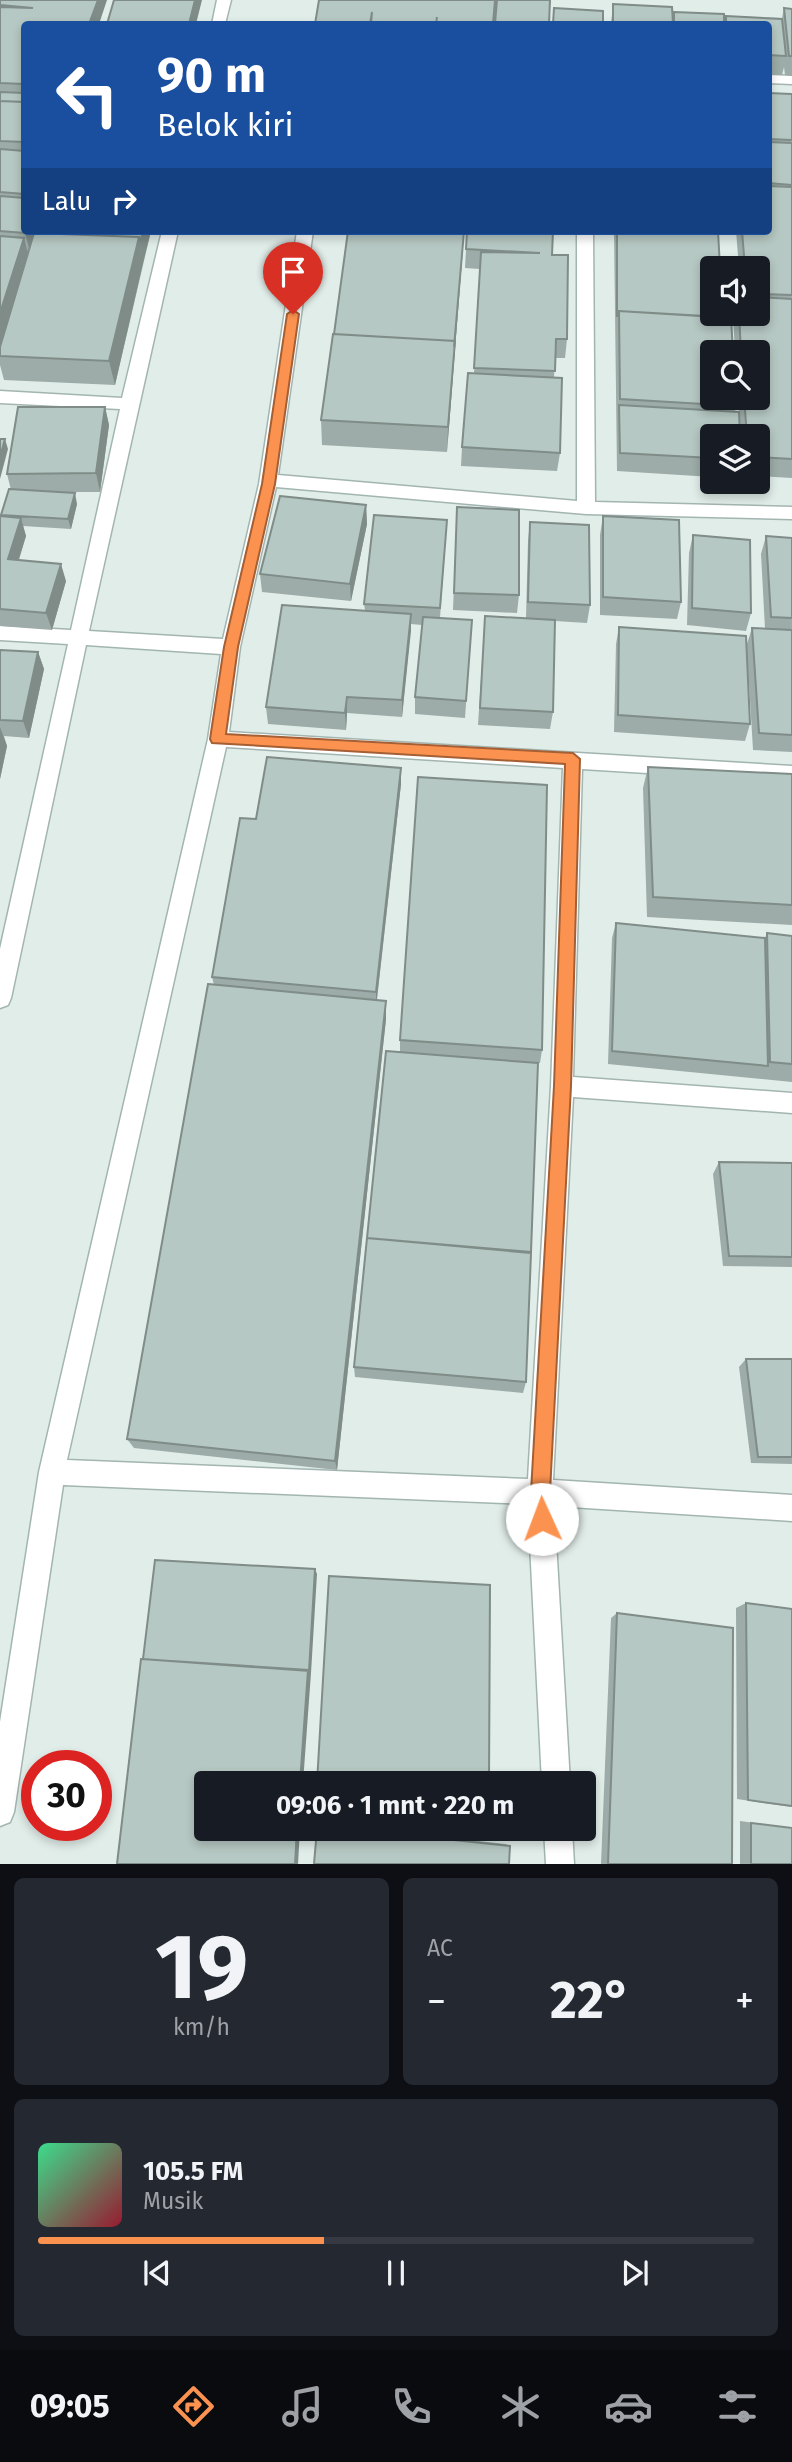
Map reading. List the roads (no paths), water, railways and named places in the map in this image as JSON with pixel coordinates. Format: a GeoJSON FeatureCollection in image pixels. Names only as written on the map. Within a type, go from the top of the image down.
{"type":"FeatureCollection","features":[{"type":"Feature","properties":{"kind":"street"},"geometry":{"type":"LineString","coordinates":[[220,21],[224,0]]}},
{"type":"Feature","properties":{"kind":"street"},"geometry":{"type":"LineString","coordinates":[[772,79],[792,80]]}},
{"type":"Feature","properties":{"kind":"street"},"geometry":{"type":"LineString","coordinates":[[0,998],[87,637],[129,404],[169,235]]}},
{"type":"Feature","properties":{"kind":"street"},"geometry":{"type":"LineString","coordinates":[[0,1812],[52,1472],[218,739],[231,647],[269,480],[304,235]]}},
{"type":"Feature","properties":{"kind":"street"},"geometry":{"type":"LineString","coordinates":[[585,235],[586,508]]}},
{"type":"Feature","properties":{"kind":"street"},"geometry":{"type":"LineString","coordinates":[[0,397],[129,404]]}},
{"type":"Feature","properties":{"kind":"street"},"geometry":{"type":"LineString","coordinates":[[269,480],[586,508],[792,513]]}},
{"type":"Feature","properties":{"kind":"street"},"geometry":{"type":"LineString","coordinates":[[0,634],[231,647]]}},
{"type":"Feature","properties":{"kind":"street"},"geometry":{"type":"LineString","coordinates":[[218,739],[792,774]]}},
{"type":"Feature","properties":{"kind":"street"},"geometry":{"type":"LineString","coordinates":[[555,1771],[540,1492],[562,1086],[573,759]]}},
{"type":"Feature","properties":{"kind":"street"},"geometry":{"type":"LineString","coordinates":[[562,1086],[792,1102]]}},
{"type":"Feature","properties":{"kind":"street"},"geometry":{"type":"LineString","coordinates":[[52,1472],[540,1492],[792,1508]]}},
{"type":"Feature","properties":{"kind":"street"},"geometry":{"type":"LineString","coordinates":[[559,1841],[560,1864]]}}]}
